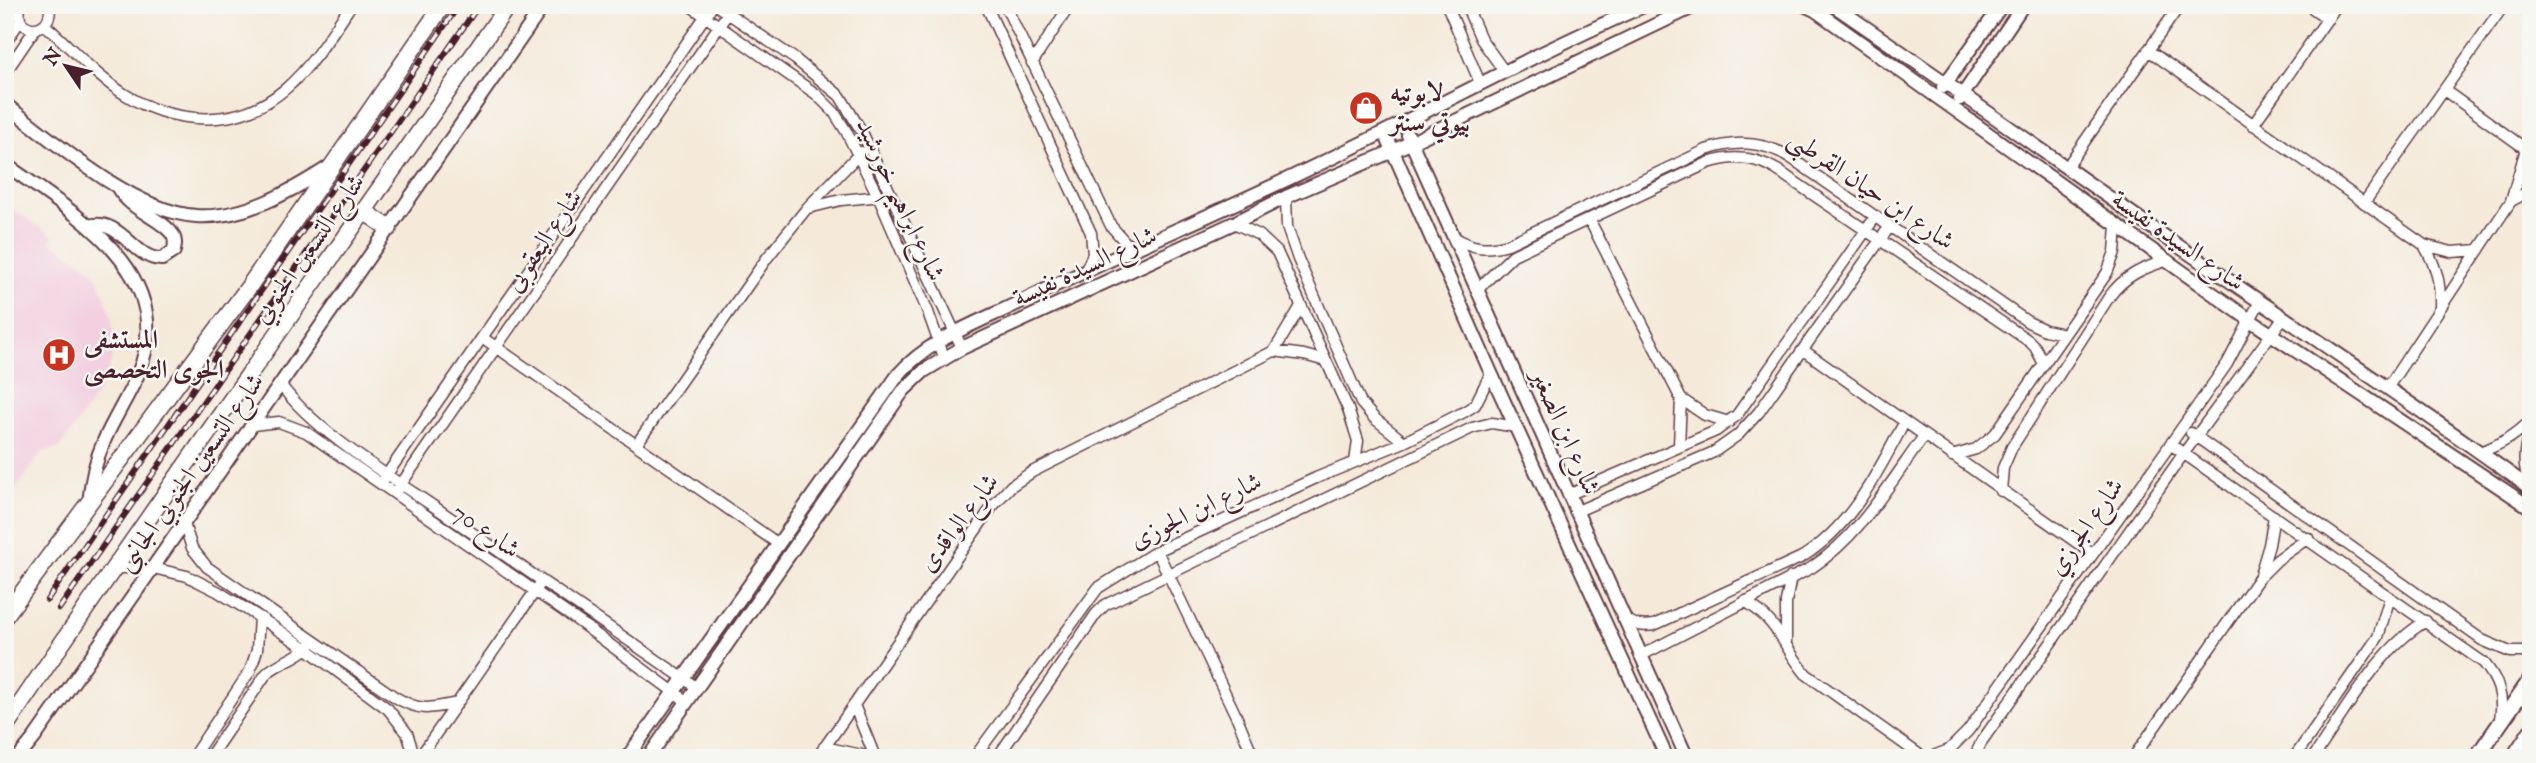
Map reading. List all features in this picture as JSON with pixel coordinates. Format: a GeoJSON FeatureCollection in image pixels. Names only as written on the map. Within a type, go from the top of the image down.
{"type":"FeatureCollection","features":[{"type":"Feature","properties":{"kind":"highway","name":"شارع التسعين الجنوبي"},"geometry":{"type":"LineString","coordinates":[[5,616],[243,296],[443,5]]}},
{"type":"Feature","properties":{"kind":"highway","name":"شارع التسعين الجنوبي"},"geometry":{"type":"LineString","coordinates":[[5,727],[113,568],[508,5]]}},
{"type":"Feature","properties":{"kind":"highway"},"geometry":{"type":"LineString","coordinates":[[365,212],[389,228]]}},
{"type":"Feature","properties":{"kind":"main road"},"geometry":{"type":"LineString","coordinates":[[2476,758],[2531,679]]}},
{"type":"Feature","properties":{"kind":"main road"},"geometry":{"type":"LineString","coordinates":[[2513,758],[2531,732]]}},
{"type":"Feature","properties":{"kind":"street"},"geometry":{"type":"LineString","coordinates":[[5,43],[20,21],[18,5]]}},
{"type":"Feature","properties":{"kind":"street"},"geometry":{"type":"LineString","coordinates":[[5,73],[49,19],[49,5]]}},
{"type":"Feature","properties":{"kind":"street"},"geometry":{"type":"LineString","coordinates":[[20,21],[29,28],[40,27],[100,77],[152,109],[176,116],[210,119],[243,114],[271,102],[304,72],[351,5]]}},
{"type":"Feature","properties":{"kind":"street","name":"شارع التسعين الجنوبي الجانبى"},"geometry":{"type":"LineString","coordinates":[[18,758],[544,5]]}},
{"type":"Feature","properties":{"kind":"street","name":"شارع ابراهيم خورشيد"},"geometry":{"type":"LineString","coordinates":[[689,5],[830,106],[846,131],[878,196],[944,357]]}},
{"type":"Feature","properties":{"kind":"street","name":"شارع ابراهيم خورشيد"},"geometry":{"type":"LineString","coordinates":[[715,5],[795,59],[840,96],[869,147],[962,348]]}},
{"type":"Feature","properties":{"kind":"street","name":"شارع اليعقوبى"},"geometry":{"type":"LineString","coordinates":[[384,479],[715,5]]}},
{"type":"Feature","properties":{"kind":"street"},"geometry":{"type":"LineString","coordinates":[[986,5],[1091,233],[1093,254],[1086,270]]}},
{"type":"Feature","properties":{"kind":"street"},"geometry":{"type":"LineString","coordinates":[[1005,5],[1111,226],[1126,243],[1134,247]]}},
{"type":"Feature","properties":{"kind":"street"},"geometry":{"type":"LineString","coordinates":[[1028,5],[1040,5]]}},
{"type":"Feature","properties":{"kind":"street"},"geometry":{"type":"LineString","coordinates":[[1032,63],[1070,5]]}},
{"type":"Feature","properties":{"kind":"street"},"geometry":{"type":"LineString","coordinates":[[1447,5],[1480,83]]}},
{"type":"Feature","properties":{"kind":"street"},"geometry":{"type":"LineString","coordinates":[[1466,5],[1481,39],[1504,71]]}},
{"type":"Feature","properties":{"kind":"street","name":"شارع السيدة نفيسة"},"geometry":{"type":"LineString","coordinates":[[626,758],[898,375],[917,355],[1134,247],[1385,133],[1622,10],[1646,5]]}},
{"type":"Feature","properties":{"kind":"street","name":"شارع السيدة نفيسة"},"geometry":{"type":"LineString","coordinates":[[651,756],[686,701],[903,391],[944,357],[1286,197],[1393,151],[1697,5]]}},
{"type":"Feature","properties":{"kind":"street","name":"شارع السيدة نفيسة"},"geometry":{"type":"LineString","coordinates":[[1804,5],[1953,107],[2250,320],[2531,509]]}},
{"type":"Feature","properties":{"kind":"street","name":"شارع السيدة نفيسة"},"geometry":{"type":"LineString","coordinates":[[1833,5],[2531,488]]}},
{"type":"Feature","properties":{"kind":"street"},"geometry":{"type":"LineString","coordinates":[[1936,95],[2002,5]]}},
{"type":"Feature","properties":{"kind":"street"},"geometry":{"type":"LineString","coordinates":[[1953,107],[2024,5]]}},
{"type":"Feature","properties":{"kind":"street"},"geometry":{"type":"LineString","coordinates":[[2066,168],[2180,5]]}},
{"type":"Feature","properties":{"kind":"street"},"geometry":{"type":"LineString","coordinates":[[2308,5],[2328,19]]}},
{"type":"Feature","properties":{"kind":"street"},"geometry":{"type":"LineString","coordinates":[[2253,125],[2337,5]]}},
{"type":"Feature","properties":{"kind":"street"},"geometry":{"type":"LineString","coordinates":[[2364,203],[2504,5]]}},
{"type":"Feature","properties":{"kind":"street","name":"شارع اليعقوبى"},"geometry":{"type":"LineString","coordinates":[[398,489],[728,13]]}},
{"type":"Feature","properties":{"kind":"street"},"geometry":{"type":"LineString","coordinates":[[2148,50],[2424,245],[2463,253],[2479,250]]}},
{"type":"Feature","properties":{"kind":"street"},"geometry":{"type":"LineString","coordinates":[[2388,387],[2511,201],[2528,151],[2444,90]]}},
{"type":"Feature","properties":{"kind":"street"},"geometry":{"type":"LineString","coordinates":[[830,106],[840,96]]}},
{"type":"Feature","properties":{"kind":"street"},"geometry":{"type":"LineString","coordinates":[[5,104],[66,152],[140,198],[168,211],[198,216],[219,215],[279,197],[332,165]]}},
{"type":"Feature","properties":{"kind":"street","name":"شارع ابن الصغير"},"geometry":{"type":"LineString","coordinates":[[1403,124],[1687,758]]}},
{"type":"Feature","properties":{"kind":"street","name":"شارع ابن الصغير"},"geometry":{"type":"LineString","coordinates":[[1385,133],[1667,758]]}},
{"type":"Feature","properties":{"kind":"street","name":"شارع ابن حيان القرطبى"},"geometry":{"type":"LineString","coordinates":[[1452,236],[1476,248],[1494,248],[1508,244],[1706,150],[1737,142],[1763,145],[1776,149],[2028,322],[2045,330],[2064,334]]}},
{"type":"Feature","properties":{"kind":"street"},"geometry":{"type":"LineString","coordinates":[[636,445],[767,258],[807,208],[857,155],[869,147]]}},
{"type":"Feature","properties":{"kind":"street","name":"شارع ابن حيان القرطبى"},"geometry":{"type":"LineString","coordinates":[[1476,290],[1513,255],[1708,163],[1736,157],[1767,163],[1881,239],[2029,341],[2044,364]]}},
{"type":"Feature","properties":{"kind":"street"},"geometry":{"type":"LineString","coordinates":[[5,164],[89,226],[117,252],[133,276],[143,305],[146,335],[139,371],[103,441],[89,503]]}},
{"type":"Feature","properties":{"kind":"street"},"geometry":{"type":"LineString","coordinates":[[89,226],[108,226],[153,258],[162,260],[174,251],[176,242],[171,233],[129,203],[116,184]]}},
{"type":"Feature","properties":{"kind":"street"},"geometry":{"type":"LineString","coordinates":[[2511,201],[2531,190]]}},
{"type":"Feature","properties":{"kind":"street"},"geometry":{"type":"LineString","coordinates":[[807,208],[841,200],[889,195]]}},
{"type":"Feature","properties":{"kind":"street"},"geometry":{"type":"LineString","coordinates":[[1286,197],[1287,227],[1297,259],[1361,403],[1374,418],[1404,442]]}},
{"type":"Feature","properties":{"kind":"street"},"geometry":{"type":"LineString","coordinates":[[1568,495],[1695,440],[1729,422],[1745,407],[1876,216]]}},
{"type":"Feature","properties":{"kind":"street"},"geometry":{"type":"LineString","coordinates":[[1589,219],[1681,399],[1705,415],[1729,422]]}},
{"type":"Feature","properties":{"kind":"street"},"geometry":{"type":"LineString","coordinates":[[1234,223],[1259,235],[1272,245],[1284,266],[1348,409],[1358,441],[1355,462]]}},
{"type":"Feature","properties":{"kind":"street"},"geometry":{"type":"LineString","coordinates":[[1575,512],[1726,445],[1749,425],[1890,226]]}},
{"type":"Feature","properties":{"kind":"street"},"geometry":{"type":"LineString","coordinates":[[1952,456],[1976,449],[1995,434],[2112,263],[2117,226]]}},
{"type":"Feature","properties":{"kind":"street"},"geometry":{"type":"LineString","coordinates":[[1508,244],[1513,255]]}},
{"type":"Feature","properties":{"kind":"street"},"geometry":{"type":"LineString","coordinates":[[2424,245],[2433,260],[2441,286],[2440,308]]}},
{"type":"Feature","properties":{"kind":"street"},"geometry":{"type":"LineString","coordinates":[[1284,266],[1297,259]]}},
{"type":"Feature","properties":{"kind":"street"},"geometry":{"type":"LineString","coordinates":[[2001,491],[2003,468],[2012,447],[2117,286],[2138,270],[2168,260]]}},
{"type":"Feature","properties":{"kind":"street","name":"شارع الجرزي"},"geometry":{"type":"LineString","coordinates":[[1926,758],[1949,750],[1968,731],[2227,364],[2260,302]]}},
{"type":"Feature","properties":{"kind":"street"},"geometry":{"type":"LineString","coordinates":[[1301,306],[1274,351],[1297,353],[1326,361]]}},
{"type":"Feature","properties":{"kind":"street","name":"شارع الجرزي"},"geometry":{"type":"LineString","coordinates":[[1974,758],[1982,741],[2184,453],[2283,318]]}},
{"type":"Feature","properties":{"kind":"street"},"geometry":{"type":"LineString","coordinates":[[483,338],[777,543]]}},
{"type":"Feature","properties":{"kind":"street"},"geometry":{"type":"LineString","coordinates":[[1803,350],[2093,554]]}},
{"type":"Feature","properties":{"kind":"street","name":"شارع الواقدى"},"geometry":{"type":"LineString","coordinates":[[817,758],[992,507],[1011,486],[1032,472],[1274,351]]}},
{"type":"Feature","properties":{"kind":"street","name":"شارع ابن الجوزى"},"geometry":{"type":"LineString","coordinates":[[974,758],[1090,596],[1111,578],[1157,551],[1272,497],[1404,442],[1475,405],[1491,373]]}},
{"type":"Feature","properties":{"kind":"street","name":"شارع 70"},"geometry":{"type":"LineString","coordinates":[[280,384],[298,407],[384,479],[686,701]]}},
{"type":"Feature","properties":{"kind":"street"},"geometry":{"type":"LineString","coordinates":[[1679,446],[1681,399]]}},
{"type":"Feature","properties":{"kind":"street"},"geometry":{"type":"LineString","coordinates":[[1348,409],[1361,403]]}},
{"type":"Feature","properties":{"kind":"street"},"geometry":{"type":"LineString","coordinates":[[2480,452],[2504,442],[2531,421]]}},
{"type":"Feature","properties":{"kind":"street","name":"شارع 70"},"geometry":{"type":"LineString","coordinates":[[252,425],[279,422],[293,426],[384,479]]}},
{"type":"Feature","properties":{"kind":"street","name":"شارع ابن الجوزى"},"geometry":{"type":"LineString","coordinates":[[997,758],[1096,614],[1105,605],[1472,428],[1492,423],[1516,427]]}},
{"type":"Feature","properties":{"kind":"street"},"geometry":{"type":"LineString","coordinates":[[1623,618],[1632,624],[1654,625],[1802,557],[1816,548],[1840,526],[1869,484],[1904,423]]}},
{"type":"Feature","properties":{"kind":"street"},"geometry":{"type":"LineString","coordinates":[[2182,427],[2489,644],[2510,652],[2531,652]]}},
{"type":"Feature","properties":{"kind":"street"},"geometry":{"type":"LineString","coordinates":[[2531,432],[2524,456],[2524,472],[2531,488]]}},
{"type":"Feature","properties":{"kind":"street"},"geometry":{"type":"LineString","coordinates":[[1640,656],[1811,568],[1845,541],[1924,436]]}},
{"type":"Feature","properties":{"kind":"street"},"geometry":{"type":"LineString","coordinates":[[1695,440],[1702,457]]}},
{"type":"Feature","properties":{"kind":"street"},"geometry":{"type":"LineString","coordinates":[[2170,444],[2484,663],[2492,673],[2501,697],[2499,723]]}},
{"type":"Feature","properties":{"kind":"street","name":"شارع 70"},"geometry":{"type":"LineString","coordinates":[[398,489],[542,581],[696,687]]}},
{"type":"Feature","properties":{"kind":"street"},"geometry":{"type":"LineString","coordinates":[[2258,579],[2269,545],[2274,516]]}},
{"type":"Feature","properties":{"kind":"street"},"geometry":{"type":"LineString","coordinates":[[184,524],[192,548],[207,567],[397,717],[417,758]]}},
{"type":"Feature","properties":{"kind":"street"},"geometry":{"type":"LineString","coordinates":[[2133,758],[2258,579],[2277,560],[2308,538]]}},
{"type":"Feature","properties":{"kind":"street"},"geometry":{"type":"LineString","coordinates":[[1157,551],[1254,758]]}},
{"type":"Feature","properties":{"kind":"street"},"geometry":{"type":"LineString","coordinates":[[2369,582],[2379,567]]}},
{"type":"Feature","properties":{"kind":"street"},"geometry":{"type":"LineString","coordinates":[[113,568],[153,568],[187,576],[410,706],[425,709],[457,704]]}},
{"type":"Feature","properties":{"kind":"street"},"geometry":{"type":"LineString","coordinates":[[1786,642],[1786,602],[1791,578]]}},
{"type":"Feature","properties":{"kind":"street"},"geometry":{"type":"LineString","coordinates":[[417,758],[542,581]]}},
{"type":"Feature","properties":{"kind":"street"},"geometry":{"type":"LineString","coordinates":[[2294,758],[2378,637],[2390,597]]}},
{"type":"Feature","properties":{"kind":"street"},"geometry":{"type":"LineString","coordinates":[[1745,601],[1772,622],[1796,661],[1819,684],[1926,758]]}},
{"type":"Feature","properties":{"kind":"street"},"geometry":{"type":"LineString","coordinates":[[192,758],[250,671],[257,650],[259,617]]}},
{"type":"Feature","properties":{"kind":"street"},"geometry":{"type":"LineString","coordinates":[[2314,758],[2384,656],[2403,637],[2426,621]]}},
{"type":"Feature","properties":{"kind":"street"},"geometry":{"type":"LineString","coordinates":[[209,758],[266,674],[309,645]]}},
{"type":"Feature","properties":{"kind":"street"},"geometry":{"type":"LineString","coordinates":[[854,705],[875,757]]}},
{"type":"Feature","properties":{"kind":"street"},"geometry":{"type":"LineString","coordinates":[[824,747],[875,757]]}},
{"type":"Feature","properties":{"kind":"shaded area","name":"المستشفى الجوى التخصصى"},"geometry":{"type":"Polygon","coordinates":[[[5,204],[53,236],[50,241],[91,269],[99,280],[112,318],[114,346],[111,363],[99,391],[60,448],[42,452],[5,506],[5,204]]]}},
{"type":"Feature","properties":{"kind":"railway"},"geometry":{"type":"LineString","coordinates":[[47,600],[459,5]]}},
{"type":"Feature","properties":{"kind":"railway"},"geometry":{"type":"LineString","coordinates":[[59,609],[479,5]]}},
{"type":"Feature","properties":{"kind":"place","name":"لابوتيه بيوتي سنتر"},"geometry":{"type":"Point","coordinates":[1366,108]}},
{"type":"Feature","properties":{"kind":"place","name":"المستشفى الجوى التخصصى"},"geometry":{"type":"Point","coordinates":[59,355]}}]}
